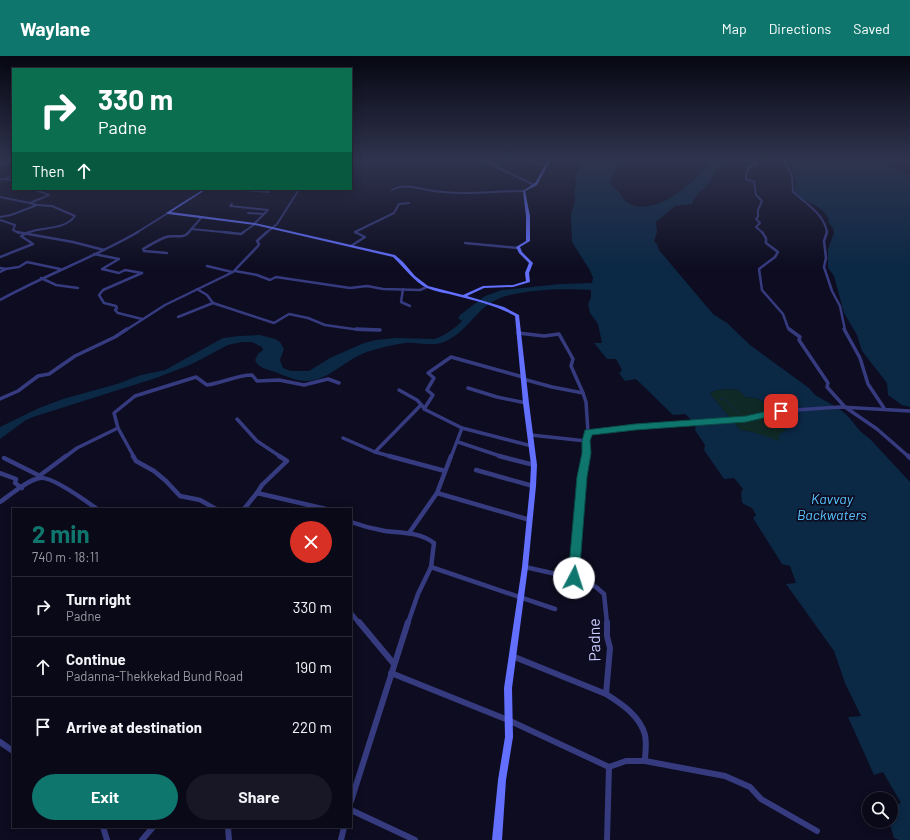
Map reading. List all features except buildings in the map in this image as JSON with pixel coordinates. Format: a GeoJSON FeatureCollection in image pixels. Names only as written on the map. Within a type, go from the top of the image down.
{"type":"FeatureCollection","features":[{"type":"Feature","properties":{"kind":"main road"},"geometry":{"type":"LineString","coordinates":[[168,213],[196,196]]}},
{"type":"Feature","properties":{"kind":"main road"},"geometry":{"type":"LineString","coordinates":[[463,296],[483,287],[520,286],[528,282],[527,273],[531,263],[518,248],[528,241],[528,216],[525,196]]}},
{"type":"Feature","properties":{"kind":"main road"},"geometry":{"type":"LineString","coordinates":[[168,213],[255,224],[394,256],[414,277],[427,287],[503,308],[517,315],[534,465],[525,567],[508,688],[509,737],[502,780],[497,840]]}},
{"type":"Feature","properties":{"kind":"street"},"geometry":{"type":"LineString","coordinates":[[0,196],[37,206]]}},
{"type":"Feature","properties":{"kind":"street"},"geometry":{"type":"LineString","coordinates":[[30,203],[48,196]]}},
{"type":"Feature","properties":{"kind":"street"},"geometry":{"type":"LineString","coordinates":[[0,399],[18,391],[38,376],[49,374],[75,356],[115,337],[165,305],[234,271],[258,246],[259,244],[257,241],[273,228],[295,196]]}},
{"type":"Feature","properties":{"kind":"street"},"geometry":{"type":"LineString","coordinates":[[757,196],[762,201],[758,210],[758,217],[756,219],[760,223],[756,227],[764,234],[766,244],[775,247],[778,252],[775,257],[759,269],[762,290],[783,314],[788,328],[800,337],[799,340],[825,378],[828,383],[827,386],[845,406],[877,429],[910,458]]}},
{"type":"Feature","properties":{"kind":"street"},"geometry":{"type":"LineString","coordinates":[[797,196],[815,211],[826,229],[827,234],[824,241],[826,262],[824,267],[832,291],[840,306],[842,323],[847,336],[860,358],[868,384],[884,408]]}},
{"type":"Feature","properties":{"kind":"street"},"geometry":{"type":"LineString","coordinates":[[351,246],[365,237],[355,232],[394,213],[399,204],[408,203]]}},
{"type":"Feature","properties":{"kind":"street"},"geometry":{"type":"LineString","coordinates":[[0,219],[42,204],[59,208],[75,216],[72,220],[54,228],[32,231],[24,234]]}},
{"type":"Feature","properties":{"kind":"street"},"geometry":{"type":"LineString","coordinates":[[190,229],[241,234],[255,224],[268,210],[230,206],[232,204]]}},
{"type":"Feature","properties":{"kind":"street"},"geometry":{"type":"LineString","coordinates":[[0,300],[40,278],[104,250],[157,221],[168,213]]}},
{"type":"Feature","properties":{"kind":"street"},"geometry":{"type":"LineString","coordinates":[[248,213],[264,214]]}},
{"type":"Feature","properties":{"kind":"street"},"geometry":{"type":"LineString","coordinates":[[167,253],[144,251],[143,249],[167,236],[179,237],[187,235],[190,229],[201,218]]}},
{"type":"Feature","properties":{"kind":"street"},"geometry":{"type":"LineString","coordinates":[[0,219],[15,225],[13,230],[24,234],[73,242],[104,250]]}},
{"type":"Feature","properties":{"kind":"street"},"geometry":{"type":"LineString","coordinates":[[0,257],[33,244],[21,236],[24,234]]}},
{"type":"Feature","properties":{"kind":"street"},"geometry":{"type":"LineString","coordinates":[[465,243],[518,248]]}},
{"type":"Feature","properties":{"kind":"street"},"geometry":{"type":"LineString","coordinates":[[94,254],[119,259],[102,268],[119,273],[125,270],[142,273],[103,290],[99,296],[104,304],[116,306],[117,308],[115,310],[118,313],[142,319]]}},
{"type":"Feature","properties":{"kind":"street"},"geometry":{"type":"LineString","coordinates":[[0,272],[19,267],[27,262],[60,269]]}},
{"type":"Feature","properties":{"kind":"street"},"geometry":{"type":"LineString","coordinates":[[207,266],[261,276],[270,280],[278,277],[350,288],[356,286],[367,286],[374,288],[420,290],[427,287]]}},
{"type":"Feature","properties":{"kind":"street"},"geometry":{"type":"LineString","coordinates":[[0,268],[6,269],[5,270]]}},
{"type":"Feature","properties":{"kind":"street"},"geometry":{"type":"LineString","coordinates":[[40,278],[56,285],[78,288]]}},
{"type":"Feature","properties":{"kind":"street"},"geometry":{"type":"LineString","coordinates":[[197,289],[207,295],[213,303],[274,323],[289,314],[308,318],[325,326],[360,330],[380,330]]}},
{"type":"Feature","properties":{"kind":"street"},"geometry":{"type":"LineString","coordinates":[[403,289],[402,302],[410,306]]}},
{"type":"Feature","properties":{"kind":"street"},"geometry":{"type":"LineString","coordinates":[[178,317],[213,303]]}},
{"type":"Feature","properties":{"kind":"street"},"geometry":{"type":"LineString","coordinates":[[518,333],[544,336],[559,334],[573,359],[571,366],[586,403],[585,418],[588,432],[586,441],[587,453],[582,477],[574,578],[525,567]]}},
{"type":"Feature","properties":{"kind":"street"},"geometry":{"type":"LineString","coordinates":[[424,408],[433,395],[427,390],[434,378],[428,373],[451,357],[552,387],[583,393]]}},
{"type":"Feature","properties":{"kind":"street"},"geometry":{"type":"LineString","coordinates":[[214,508],[200,500],[180,496],[166,480],[154,470],[136,461],[118,428],[114,413],[136,396],[192,377],[198,378],[207,385],[221,383],[247,375],[252,375],[257,382],[279,380],[304,385],[328,380],[339,383]]}},
{"type":"Feature","properties":{"kind":"street"},"geometry":{"type":"LineString","coordinates":[[468,388],[497,397],[526,403]]}},
{"type":"Feature","properties":{"kind":"street"},"geometry":{"type":"LineString","coordinates":[[399,390],[418,400],[424,408],[462,428],[532,446]]}},
{"type":"Feature","properties":{"kind":"street"},"geometry":{"type":"LineString","coordinates":[[376,452],[421,405]]}},
{"type":"Feature","properties":{"kind":"street"},"geometry":{"type":"LineString","coordinates":[[588,432],[746,419],[781,411],[845,406],[910,411]]}},
{"type":"Feature","properties":{"kind":"street"},"geometry":{"type":"LineString","coordinates":[[237,419],[257,441],[286,461],[262,485],[245,508]]}},
{"type":"Feature","properties":{"kind":"street"},"geometry":{"type":"LineString","coordinates":[[0,502],[77,448],[118,428]]}},
{"type":"Feature","properties":{"kind":"street"},"geometry":{"type":"LineString","coordinates":[[409,533],[437,493],[458,442],[462,428]]}},
{"type":"Feature","properties":{"kind":"street"},"geometry":{"type":"LineString","coordinates":[[531,435],[586,441]]}},
{"type":"Feature","properties":{"kind":"street"},"geometry":{"type":"LineString","coordinates":[[343,438],[376,452],[445,471]]}},
{"type":"Feature","properties":{"kind":"street"},"geometry":{"type":"LineString","coordinates":[[458,442],[496,456],[534,465]]}},
{"type":"Feature","properties":{"kind":"street"},"geometry":{"type":"LineString","coordinates":[[4,458],[69,489],[96,508]]}},
{"type":"Feature","properties":{"kind":"street"},"geometry":{"type":"LineString","coordinates":[[476,470],[533,486]]}},
{"type":"Feature","properties":{"kind":"street"},"geometry":{"type":"LineString","coordinates":[[0,474],[15,479],[15,483],[22,488]]}},
{"type":"Feature","properties":{"kind":"street"},"geometry":{"type":"LineString","coordinates":[[257,493],[322,508]]}},
{"type":"Feature","properties":{"kind":"street"},"geometry":{"type":"LineString","coordinates":[[437,493],[530,520]]}},
{"type":"Feature","properties":{"kind":"street"},"geometry":{"type":"LineString","coordinates":[[352,522],[381,530],[409,533],[431,539],[434,543],[431,567],[418,594],[394,664],[352,798]]}},
{"type":"Feature","properties":{"kind":"street"},"geometry":{"type":"LineString","coordinates":[[431,567],[555,609]]}},
{"type":"Feature","properties":{"kind":"street","name":"Padne"},"geometry":{"type":"LineString","coordinates":[[574,578],[596,587],[604,594],[607,636],[610,648],[606,694]]}},
{"type":"Feature","properties":{"kind":"street"},"geometry":{"type":"LineString","coordinates":[[352,614],[394,664]]}},
{"type":"Feature","properties":{"kind":"street"},"geometry":{"type":"LineString","coordinates":[[512,655],[606,694],[626,707],[636,718],[645,736],[645,761]]}},
{"type":"Feature","properties":{"kind":"street"},"geometry":{"type":"LineString","coordinates":[[391,673],[508,720],[608,767]]}},
{"type":"Feature","properties":{"kind":"street"},"geometry":{"type":"LineString","coordinates":[[0,742],[12,750]]}},
{"type":"Feature","properties":{"kind":"street"},"geometry":{"type":"LineString","coordinates":[[608,767],[618,762],[630,760],[645,761],[731,778],[750,787],[761,799],[817,831]]}},
{"type":"Feature","properties":{"kind":"street"},"geometry":{"type":"LineString","coordinates":[[608,767],[608,840]]}},
{"type":"Feature","properties":{"kind":"street"},"geometry":{"type":"LineString","coordinates":[[352,810],[415,840]]}},
{"type":"Feature","properties":{"kind":"street"},"geometry":{"type":"LineString","coordinates":[[103,828],[107,840]]}},
{"type":"Feature","properties":{"kind":"street"},"geometry":{"type":"LineString","coordinates":[[142,840],[152,828]]}},
{"type":"Feature","properties":{"kind":"street"},"geometry":{"type":"LineString","coordinates":[[228,828],[229,840]]}},
{"type":"Feature","properties":{"kind":"street"},"geometry":{"type":"LineString","coordinates":[[341,840],[344,828]]}},
{"type":"Feature","properties":{"kind":"green space"},"geometry":{"type":"Polygon","coordinates":[[[716,390],[739,390],[745,397],[757,398],[775,411],[771,419],[786,430],[780,442],[753,432],[740,430],[710,394],[716,390]]]}},
{"type":"Feature","properties":{"kind":"water","name":"Kavvay Backwaters"},"geometry":{"type":"Polygon","coordinates":[[[574,196],[622,196],[625,201],[640,207],[651,206],[675,196],[696,196],[692,204],[675,206],[656,222],[657,232],[654,241],[659,250],[713,314],[727,323],[750,345],[809,388],[815,395],[847,415],[860,431],[871,440],[910,482],[910,840],[899,840],[894,838],[891,828],[898,828],[898,804],[901,803],[898,798],[898,792],[895,792],[883,772],[874,775],[848,717],[861,716],[845,683],[834,651],[786,584],[796,583],[790,566],[782,564],[753,518],[756,515],[752,508],[742,503],[741,493],[743,489],[734,478],[724,479],[704,450],[705,445],[695,430],[696,424],[685,414],[673,415],[636,379],[625,381],[619,373],[622,370],[616,359],[607,359],[594,343],[602,343],[598,324],[590,313],[588,304],[591,297],[591,290],[569,289],[531,291],[498,299],[484,308],[460,332],[444,342],[435,344],[405,343],[372,350],[352,359],[327,375],[314,380],[303,381],[261,367],[255,360],[258,354],[263,350],[262,347],[252,342],[242,342],[228,345],[192,364],[156,378],[33,417],[26,420],[0,439],[0,427],[39,408],[141,375],[165,370],[223,338],[260,335],[275,339],[280,342],[284,349],[280,360],[283,368],[291,371],[309,371],[330,358],[364,343],[395,338],[434,339],[441,337],[462,321],[458,318],[460,315],[485,296],[502,290],[560,284],[592,283],[593,277],[572,242],[571,214],[575,202],[574,196]],[[716,390],[710,394],[740,430],[753,432],[779,441],[779,435],[786,430],[771,419],[775,410],[757,398],[745,397],[739,390],[716,390]]]}},
{"type":"Feature","properties":{"kind":"water"},"geometry":{"type":"Polygon","coordinates":[[[798,196],[910,196],[910,407],[902,405],[888,395],[887,383],[862,351],[857,335],[844,313],[834,276],[828,268],[828,249],[834,233],[833,228],[828,222],[829,220],[826,214],[822,210],[798,196]]]}},
{"type":"Feature","properties":{"kind":"waterway"},"geometry":{"type":"LineString","coordinates":[[720,400],[722,398],[729,403],[738,414]]}},
{"type":"Feature","properties":{"kind":"route"},"geometry":{"type":"LineString","coordinates":[[574,578],[582,477],[587,453],[586,441],[588,432],[746,419],[781,411]]}}]}
